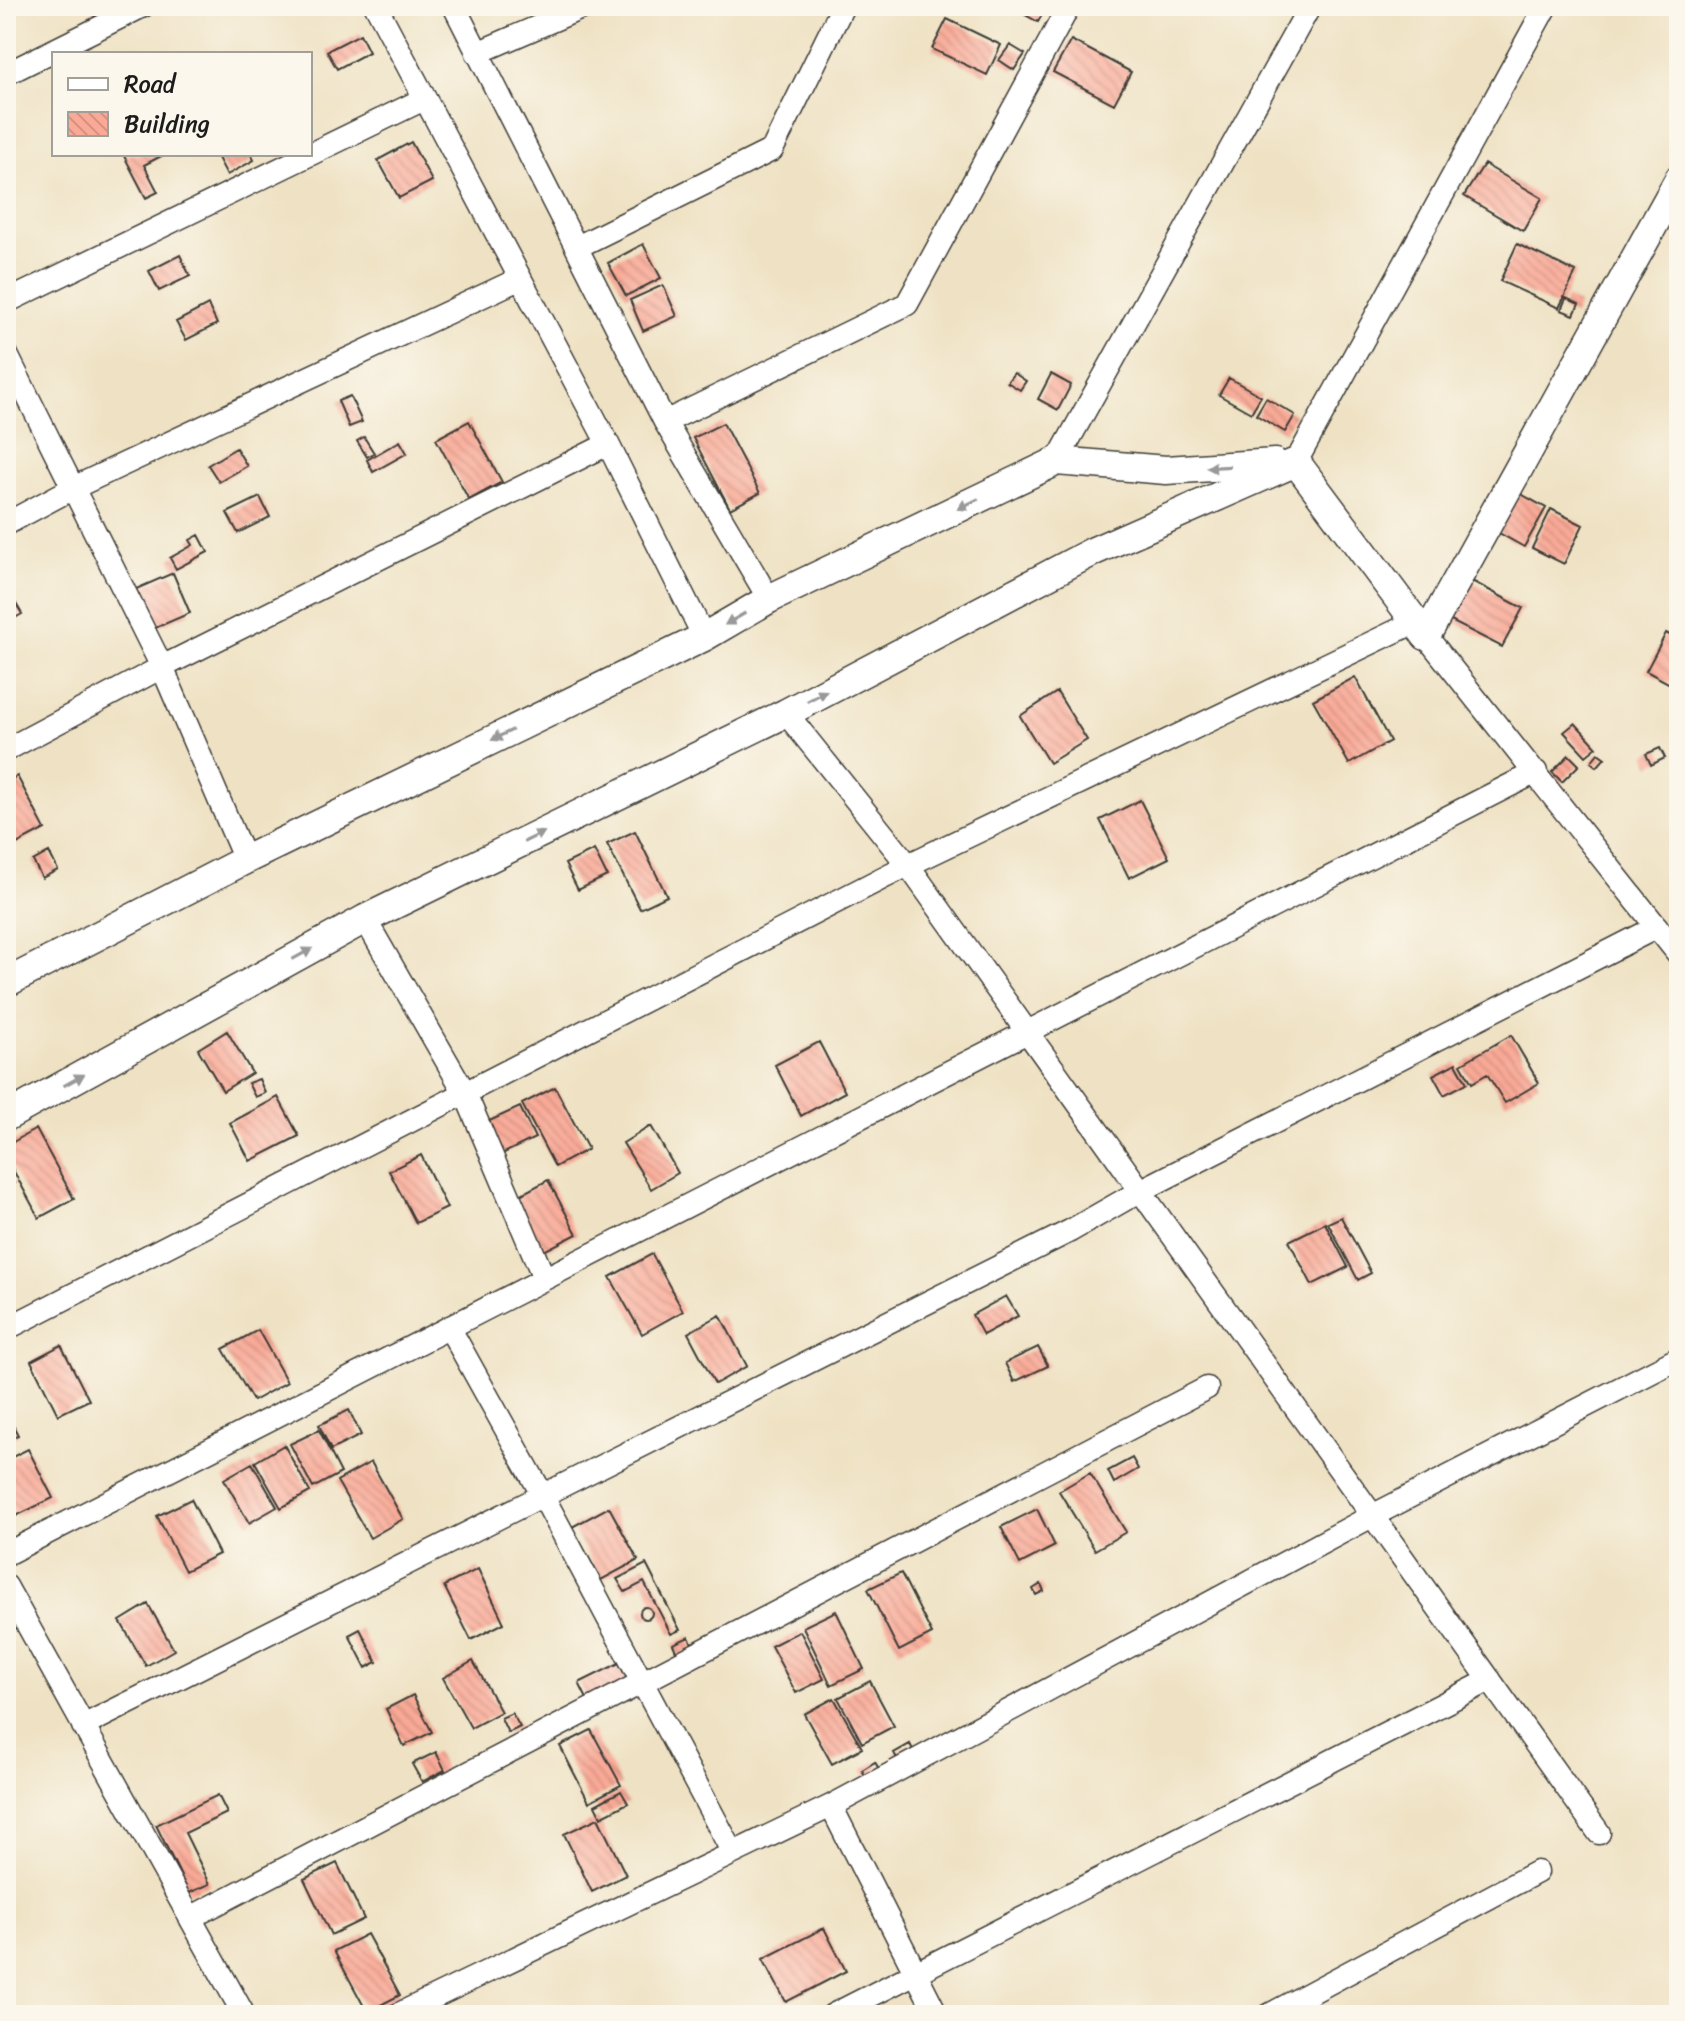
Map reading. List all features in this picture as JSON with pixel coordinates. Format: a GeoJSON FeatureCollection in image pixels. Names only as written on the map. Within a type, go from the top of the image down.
{"type":"FeatureCollection","features":[{"type":"Feature","properties":{"kind":"street"},"geometry":{"type":"LineString","coordinates":[[6,74],[143,6]]}},
{"type":"Feature","properties":{"kind":"street"},"geometry":{"type":"LineString","coordinates":[[376,6],[608,444],[704,637]]}},
{"type":"Feature","properties":{"kind":"street"},"geometry":{"type":"LineString","coordinates":[[454,6],[665,422],[769,599]]}},
{"type":"Feature","properties":{"kind":"street"},"geometry":{"type":"LineString","coordinates":[[477,53],[586,6]]}},
{"type":"Feature","properties":{"kind":"street"},"geometry":{"type":"LineString","coordinates":[[577,247],[772,150],[843,6]]}},
{"type":"Feature","properties":{"kind":"street"},"geometry":{"type":"LineString","coordinates":[[665,422],[907,304],[1069,6]]}},
{"type":"Feature","properties":{"kind":"street"},"geometry":{"type":"LineString","coordinates":[[1057,461],[1310,6]]}},
{"type":"Feature","properties":{"kind":"street"},"geometry":{"type":"LineString","coordinates":[[6,1117],[365,919],[786,713],[1094,551],[1296,462],[1546,6]]}},
{"type":"Feature","properties":{"kind":"street"},"geometry":{"type":"LineString","coordinates":[[312,153],[424,99]]}},
{"type":"Feature","properties":{"kind":"street"},"geometry":{"type":"LineString","coordinates":[[6,302],[307,156]]}},
{"type":"Feature","properties":{"kind":"street"},"geometry":{"type":"LineString","coordinates":[[6,1329],[908,865],[1421,629],[1679,179]]}},
{"type":"Feature","properties":{"kind":"street"},"geometry":{"type":"LineString","coordinates":[[6,524],[73,488],[519,279]]}},
{"type":"Feature","properties":{"kind":"street"},"geometry":{"type":"LineString","coordinates":[[6,353],[162,667],[245,860]]}},
{"type":"Feature","properties":{"kind":"street"},"geometry":{"type":"LineString","coordinates":[[6,750],[162,667],[608,444]]}},
{"type":"Feature","properties":{"kind":"street"},"geometry":{"type":"LineString","coordinates":[[6,983],[245,860],[704,637],[769,599],[1057,461],[1166,470],[1296,462]]}},
{"type":"Feature","properties":{"kind":"street"},"geometry":{"type":"LineString","coordinates":[[1296,462],[1421,629],[1679,955]]}},
{"type":"Feature","properties":{"kind":"street"},"geometry":{"type":"LineString","coordinates":[[786,713],[908,865],[1599,1833]]}},
{"type":"Feature","properties":{"kind":"street"},"geometry":{"type":"LineString","coordinates":[[6,1554],[1536,772]]}},
{"type":"Feature","properties":{"kind":"street"},"geometry":{"type":"LineString","coordinates":[[365,919],[465,1093],[544,1278]]}},
{"type":"Feature","properties":{"kind":"street"},"geometry":{"type":"LineString","coordinates":[[83,1726],[1070,1231],[1140,1191],[1657,927]]}},
{"type":"Feature","properties":{"kind":"street"},"geometry":{"type":"LineString","coordinates":[[449,1327],[543,1496],[733,1853]]}},
{"type":"Feature","properties":{"kind":"street"},"geometry":{"type":"LineString","coordinates":[[397,2015],[831,1806],[1372,1516],[1679,1358]]}},
{"type":"Feature","properties":{"kind":"street"},"geometry":{"type":"LineString","coordinates":[[190,1918],[1207,1388]]}},
{"type":"Feature","properties":{"kind":"street"},"geometry":{"type":"LineString","coordinates":[[6,1586],[244,2015]]}},
{"type":"Feature","properties":{"kind":"street"},"geometry":{"type":"LineString","coordinates":[[833,2015],[1490,1680]]}},
{"type":"Feature","properties":{"kind":"street"},"geometry":{"type":"LineString","coordinates":[[831,1806],[937,2015]]}},
{"type":"Feature","properties":{"kind":"street"},"geometry":{"type":"LineString","coordinates":[[1269,2015],[1537,1872]]}},
{"type":"Feature","properties":{"kind":"building"},"geometry":{"type":"Polygon","coordinates":[[[90,6],[119,6],[95,17],[90,6]]]}},
{"type":"Feature","properties":{"kind":"building"},"geometry":{"type":"Polygon","coordinates":[[[1009,6],[1047,6],[1038,22],[1009,6]]]}},
{"type":"Feature","properties":{"kind":"building"},"geometry":{"type":"Polygon","coordinates":[[[947,19],[1001,45],[987,75],[932,49],[947,19]]]}},
{"type":"Feature","properties":{"kind":"building"},"geometry":{"type":"Polygon","coordinates":[[[360,34],[369,52],[337,69],[327,51],[360,34]]]}},
{"type":"Feature","properties":{"kind":"building"},"geometry":{"type":"Polygon","coordinates":[[[1071,40],[1131,72],[1114,104],[1053,72],[1071,40]]]}},
{"type":"Feature","properties":{"kind":"building"},"geometry":{"type":"Polygon","coordinates":[[[1010,45],[1025,54],[1014,70],[999,60],[1010,45]]]}},
{"type":"Feature","properties":{"kind":"building"},"geometry":{"type":"Polygon","coordinates":[[[411,142],[432,181],[399,198],[378,160],[411,142]]]}},
{"type":"Feature","properties":{"kind":"building"},"geometry":{"type":"Polygon","coordinates":[[[124,156],[161,156],[144,165],[158,192],[146,198],[124,156]]]}},
{"type":"Feature","properties":{"kind":"building"},"geometry":{"type":"Polygon","coordinates":[[[217,156],[252,156],[254,160],[227,175],[217,156]]]}},
{"type":"Feature","properties":{"kind":"building"},"geometry":{"type":"Polygon","coordinates":[[[1484,164],[1542,198],[1523,231],[1464,196],[1484,164]]]}},
{"type":"Feature","properties":{"kind":"building"},"geometry":{"type":"Polygon","coordinates":[[[643,244],[661,278],[626,296],[608,263],[643,244]]]}},
{"type":"Feature","properties":{"kind":"building"},"geometry":{"type":"Polygon","coordinates":[[[1517,244],[1576,272],[1559,308],[1500,281],[1517,244]]]}},
{"type":"Feature","properties":{"kind":"building"},"geometry":{"type":"Polygon","coordinates":[[[180,255],[190,276],[159,291],[149,271],[180,255]]]}},
{"type":"Feature","properties":{"kind":"building"},"geometry":{"type":"Polygon","coordinates":[[[663,285],[677,316],[643,331],[630,300],[663,285]]]}},
{"type":"Feature","properties":{"kind":"building"},"geometry":{"type":"Polygon","coordinates":[[[1566,298],[1579,304],[1574,315],[1561,310],[1566,298]]]}},
{"type":"Feature","properties":{"kind":"building"},"geometry":{"type":"Polygon","coordinates":[[[208,305],[217,324],[186,340],[176,322],[208,305]]]}},
{"type":"Feature","properties":{"kind":"building"},"geometry":{"type":"Polygon","coordinates":[[[1014,373],[1026,381],[1020,390],[1007,382],[1014,373]]]}},
{"type":"Feature","properties":{"kind":"building"},"geometry":{"type":"Polygon","coordinates":[[[1051,374],[1071,385],[1058,410],[1038,399],[1051,374]]]}},
{"type":"Feature","properties":{"kind":"building"},"geometry":{"type":"Polygon","coordinates":[[[1229,378],[1261,396],[1251,413],[1219,395],[1229,378]]]}},
{"type":"Feature","properties":{"kind":"building"},"geometry":{"type":"Polygon","coordinates":[[[350,396],[362,422],[349,427],[338,401],[350,396]]]}},
{"type":"Feature","properties":{"kind":"building"},"geometry":{"type":"Polygon","coordinates":[[[1266,398],[1295,415],[1285,432],[1256,415],[1266,398]]]}},
{"type":"Feature","properties":{"kind":"building"},"geometry":{"type":"Polygon","coordinates":[[[469,421],[502,482],[469,500],[436,439],[469,421]]]}},
{"type":"Feature","properties":{"kind":"building"},"geometry":{"type":"Polygon","coordinates":[[[723,423],[760,493],[730,509],[693,438],[723,423]]]}},
{"type":"Feature","properties":{"kind":"building"},"geometry":{"type":"Polygon","coordinates":[[[364,437],[374,453],[367,457],[357,441],[364,437]]]}},
{"type":"Feature","properties":{"kind":"building"},"geometry":{"type":"Polygon","coordinates":[[[400,441],[407,453],[373,472],[367,460],[400,441]]]}},
{"type":"Feature","properties":{"kind":"building"},"geometry":{"type":"Polygon","coordinates":[[[236,448],[247,466],[219,482],[208,465],[236,448]]]}},
{"type":"Feature","properties":{"kind":"building"},"geometry":{"type":"Polygon","coordinates":[[[1514,490],[1546,508],[1524,547],[1492,529],[1514,490]]]}},
{"type":"Feature","properties":{"kind":"building"},"geometry":{"type":"Polygon","coordinates":[[[260,497],[270,517],[238,533],[227,513],[260,497]]]}},
{"type":"Feature","properties":{"kind":"building"},"geometry":{"type":"Polygon","coordinates":[[[1551,509],[1583,525],[1564,564],[1532,548],[1551,509]]]}},
{"type":"Feature","properties":{"kind":"building"},"geometry":{"type":"Polygon","coordinates":[[[199,535],[208,552],[176,569],[170,558],[193,545],[190,540],[199,535]]]}},
{"type":"Feature","properties":{"kind":"building"},"geometry":{"type":"Polygon","coordinates":[[[173,573],[190,613],[153,629],[136,589],[173,573]]]}},
{"type":"Feature","properties":{"kind":"building"},"geometry":{"type":"Polygon","coordinates":[[[1468,579],[1523,608],[1502,647],[1447,619],[1468,579]]]}},
{"type":"Feature","properties":{"kind":"building"},"geometry":{"type":"Polygon","coordinates":[[[6,587],[22,614],[6,623],[6,587]]]}},
{"type":"Feature","properties":{"kind":"building"},"geometry":{"type":"Polygon","coordinates":[[[1666,633],[1679,640],[1679,667],[1670,684],[1646,671],[1666,633]]]}},
{"type":"Feature","properties":{"kind":"building"},"geometry":{"type":"Polygon","coordinates":[[[1355,677],[1390,741],[1349,764],[1313,700],[1355,677]]]}},
{"type":"Feature","properties":{"kind":"building"},"geometry":{"type":"Polygon","coordinates":[[[1057,692],[1087,740],[1049,763],[1020,716],[1057,692]]]}},
{"type":"Feature","properties":{"kind":"building"},"geometry":{"type":"Polygon","coordinates":[[[1575,723],[1597,747],[1586,756],[1564,732],[1575,723]]]}},
{"type":"Feature","properties":{"kind":"building"},"geometry":{"type":"Polygon","coordinates":[[[1660,748],[1665,758],[1651,765],[1646,754],[1660,748]]]}},
{"type":"Feature","properties":{"kind":"building"},"geometry":{"type":"Polygon","coordinates":[[[1598,753],[1605,758],[1597,767],[1591,762],[1598,753]]]}},
{"type":"Feature","properties":{"kind":"building"},"geometry":{"type":"Polygon","coordinates":[[[1569,755],[1579,765],[1562,782],[1552,772],[1569,755]]]}},
{"type":"Feature","properties":{"kind":"building"},"geometry":{"type":"Polygon","coordinates":[[[17,776],[45,829],[15,845],[6,829],[6,782],[17,776]]]}},
{"type":"Feature","properties":{"kind":"building"},"geometry":{"type":"Polygon","coordinates":[[[1140,800],[1169,858],[1129,878],[1100,820],[1140,800]]]}},
{"type":"Feature","properties":{"kind":"building"},"geometry":{"type":"Polygon","coordinates":[[[635,831],[667,896],[640,909],[607,844],[635,831]]]}},
{"type":"Feature","properties":{"kind":"building"},"geometry":{"type":"Polygon","coordinates":[[[594,850],[607,876],[578,890],[565,864],[594,850]]]}},
{"type":"Feature","properties":{"kind":"building"},"geometry":{"type":"Polygon","coordinates":[[[49,852],[58,870],[42,878],[33,861],[49,852]]]}},
{"type":"Feature","properties":{"kind":"building"},"geometry":{"type":"Polygon","coordinates":[[[227,1031],[252,1073],[223,1091],[198,1049],[227,1031]]]}},
{"type":"Feature","properties":{"kind":"building"},"geometry":{"type":"Polygon","coordinates":[[[1511,1035],[1539,1083],[1505,1103],[1487,1074],[1472,1083],[1461,1064],[1511,1035]]]}},
{"type":"Feature","properties":{"kind":"building"},"geometry":{"type":"Polygon","coordinates":[[[819,1042],[845,1092],[801,1116],[775,1065],[819,1042]]]}},
{"type":"Feature","properties":{"kind":"building"},"geometry":{"type":"Polygon","coordinates":[[[1456,1063],[1467,1083],[1444,1095],[1433,1075],[1456,1063]]]}},
{"type":"Feature","properties":{"kind":"building"},"geometry":{"type":"Polygon","coordinates":[[[259,1079],[265,1093],[255,1097],[248,1083],[259,1079]]]}},
{"type":"Feature","properties":{"kind":"building"},"geometry":{"type":"Polygon","coordinates":[[[555,1087],[588,1149],[555,1167],[522,1104],[555,1087]]]}},
{"type":"Feature","properties":{"kind":"building"},"geometry":{"type":"Polygon","coordinates":[[[278,1097],[299,1136],[250,1161],[230,1123],[278,1097]]]}},
{"type":"Feature","properties":{"kind":"building"},"geometry":{"type":"Polygon","coordinates":[[[520,1107],[535,1138],[500,1155],[485,1123],[520,1107]]]}},
{"type":"Feature","properties":{"kind":"building"},"geometry":{"type":"Polygon","coordinates":[[[651,1126],[678,1173],[651,1189],[623,1143],[651,1126]]]}},
{"type":"Feature","properties":{"kind":"building"},"geometry":{"type":"Polygon","coordinates":[[[36,1129],[74,1199],[39,1218],[6,1157],[6,1146],[36,1129]]]}},
{"type":"Feature","properties":{"kind":"building"},"geometry":{"type":"Polygon","coordinates":[[[421,1155],[447,1208],[416,1223],[389,1171],[421,1155]]]}},
{"type":"Feature","properties":{"kind":"building"},"geometry":{"type":"Polygon","coordinates":[[[6,1168],[14,1184],[6,1189],[6,1168]]]}},
{"type":"Feature","properties":{"kind":"building"},"geometry":{"type":"Polygon","coordinates":[[[548,1180],[577,1234],[544,1251],[516,1197],[548,1180]]]}},
{"type":"Feature","properties":{"kind":"building"},"geometry":{"type":"Polygon","coordinates":[[[1341,1217],[1371,1273],[1358,1280],[1328,1223],[1341,1217]]]}},
{"type":"Feature","properties":{"kind":"building"},"geometry":{"type":"Polygon","coordinates":[[[1325,1223],[1348,1267],[1312,1285],[1289,1241],[1325,1223]]]}},
{"type":"Feature","properties":{"kind":"building"},"geometry":{"type":"Polygon","coordinates":[[[652,1254],[683,1311],[642,1334],[610,1277],[652,1254]]]}},
{"type":"Feature","properties":{"kind":"building"},"geometry":{"type":"Polygon","coordinates":[[[1006,1296],[1018,1316],[983,1335],[972,1315],[1006,1296]]]}},
{"type":"Feature","properties":{"kind":"building"},"geometry":{"type":"Polygon","coordinates":[[[720,1315],[747,1366],[715,1384],[688,1333],[720,1315]]]}},
{"type":"Feature","properties":{"kind":"building"},"geometry":{"type":"Polygon","coordinates":[[[258,1330],[287,1382],[253,1401],[223,1349],[258,1330]]]}},
{"type":"Feature","properties":{"kind":"building"},"geometry":{"type":"Polygon","coordinates":[[[61,1345],[89,1400],[58,1415],[31,1361],[61,1345]]]}},
{"type":"Feature","properties":{"kind":"building"},"geometry":{"type":"Polygon","coordinates":[[[1038,1347],[1048,1366],[1014,1382],[1005,1363],[1038,1347]]]}},
{"type":"Feature","properties":{"kind":"building"},"geometry":{"type":"Polygon","coordinates":[[[349,1410],[361,1435],[331,1450],[319,1425],[349,1410]]]}},
{"type":"Feature","properties":{"kind":"building"},"geometry":{"type":"Polygon","coordinates":[[[6,1411],[18,1435],[6,1441],[6,1411]]]}},
{"type":"Feature","properties":{"kind":"building"},"geometry":{"type":"Polygon","coordinates":[[[319,1430],[341,1473],[313,1488],[290,1444],[319,1430]]]}},
{"type":"Feature","properties":{"kind":"building"},"geometry":{"type":"Polygon","coordinates":[[[284,1445],[310,1492],[281,1508],[255,1462],[284,1445]]]}},
{"type":"Feature","properties":{"kind":"building"},"geometry":{"type":"Polygon","coordinates":[[[28,1449],[53,1498],[16,1516],[6,1496],[6,1460],[28,1449]]]}},
{"type":"Feature","properties":{"kind":"building"},"geometry":{"type":"Polygon","coordinates":[[[1132,1458],[1138,1469],[1114,1483],[1108,1471],[1132,1458]]]}},
{"type":"Feature","properties":{"kind":"building"},"geometry":{"type":"Polygon","coordinates":[[[371,1462],[403,1519],[370,1538],[337,1481],[371,1462]]]}},
{"type":"Feature","properties":{"kind":"building"},"geometry":{"type":"Polygon","coordinates":[[[252,1463],[277,1507],[249,1523],[224,1479],[252,1463]]]}},
{"type":"Feature","properties":{"kind":"building"},"geometry":{"type":"Polygon","coordinates":[[[1090,1473],[1126,1532],[1095,1550],[1059,1491],[1090,1473]]]}},
{"type":"Feature","properties":{"kind":"building"},"geometry":{"type":"Polygon","coordinates":[[[191,1499],[219,1554],[185,1571],[157,1516],[191,1499]]]}},
{"type":"Feature","properties":{"kind":"building"},"geometry":{"type":"Polygon","coordinates":[[[609,1507],[638,1560],[601,1580],[572,1527],[609,1507]]]}},
{"type":"Feature","properties":{"kind":"building"},"geometry":{"type":"Polygon","coordinates":[[[1037,1509],[1055,1546],[1020,1564],[1001,1527],[1037,1509]]]}},
{"type":"Feature","properties":{"kind":"building"},"geometry":{"type":"Polygon","coordinates":[[[646,1564],[680,1630],[671,1634],[644,1582],[625,1592],[617,1579],[646,1564]]]}},
{"type":"Feature","properties":{"kind":"building"},"geometry":{"type":"Polygon","coordinates":[[[478,1569],[504,1623],[471,1640],[444,1586],[478,1569]]]}},
{"type":"Feature","properties":{"kind":"building"},"geometry":{"type":"Polygon","coordinates":[[[901,1573],[932,1634],[899,1651],[868,1589],[901,1573]]]}},
{"type":"Feature","properties":{"kind":"building"},"geometry":{"type":"Polygon","coordinates":[[[1041,1584],[1044,1591],[1036,1595],[1033,1589],[1041,1584]]]}},
{"type":"Feature","properties":{"kind":"building"},"geometry":{"type":"Polygon","coordinates":[[[148,1604],[174,1650],[146,1666],[120,1621],[148,1604]]]}},
{"type":"Feature","properties":{"kind":"building"},"geometry":{"type":"Polygon","coordinates":[[[641,1608],[651,1608],[651,1618],[641,1618],[641,1608]]]}},
{"type":"Feature","properties":{"kind":"building"},"geometry":{"type":"Polygon","coordinates":[[[836,1611],[864,1669],[831,1685],[803,1627],[836,1611]]]}},
{"type":"Feature","properties":{"kind":"building"},"geometry":{"type":"Polygon","coordinates":[[[360,1629],[377,1662],[366,1668],[349,1635],[360,1629]]]}},
{"type":"Feature","properties":{"kind":"building"},"geometry":{"type":"Polygon","coordinates":[[[800,1631],[824,1679],[796,1693],[771,1646],[800,1631]]]}},
{"type":"Feature","properties":{"kind":"building"},"geometry":{"type":"Polygon","coordinates":[[[689,1637],[694,1648],[678,1656],[673,1644],[689,1637]]]}},
{"type":"Feature","properties":{"kind":"building"},"geometry":{"type":"Polygon","coordinates":[[[473,1661],[501,1712],[471,1728],[443,1678],[473,1661]]]}},
{"type":"Feature","properties":{"kind":"building"},"geometry":{"type":"Polygon","coordinates":[[[619,1663],[628,1681],[588,1701],[579,1683],[619,1663]]]}},
{"type":"Feature","properties":{"kind":"building"},"geometry":{"type":"Polygon","coordinates":[[[870,1681],[894,1726],[862,1743],[838,1698],[870,1681]]]}},
{"type":"Feature","properties":{"kind":"building"},"geometry":{"type":"Polygon","coordinates":[[[413,1695],[432,1732],[404,1746],[386,1709],[413,1695]]]}},
{"type":"Feature","properties":{"kind":"building"},"geometry":{"type":"Polygon","coordinates":[[[834,1698],[862,1748],[832,1764],[804,1714],[834,1698]]]}},
{"type":"Feature","properties":{"kind":"building"},"geometry":{"type":"Polygon","coordinates":[[[512,1713],[520,1727],[508,1733],[501,1718],[512,1713]]]}},
{"type":"Feature","properties":{"kind":"building"},"geometry":{"type":"Polygon","coordinates":[[[591,1730],[621,1785],[589,1802],[560,1746],[591,1730]]]}},
{"type":"Feature","properties":{"kind":"building"},"geometry":{"type":"Polygon","coordinates":[[[910,1744],[915,1754],[899,1762],[894,1753],[910,1744]]]}},
{"type":"Feature","properties":{"kind":"building"},"geometry":{"type":"Polygon","coordinates":[[[436,1752],[445,1770],[422,1782],[412,1764],[436,1752]]]}},
{"type":"Feature","properties":{"kind":"building"},"geometry":{"type":"Polygon","coordinates":[[[875,1762],[880,1771],[867,1779],[862,1770],[875,1762]]]}},
{"type":"Feature","properties":{"kind":"building"},"geometry":{"type":"Polygon","coordinates":[[[621,1791],[628,1803],[601,1817],[595,1805],[621,1791]]]}},
{"type":"Feature","properties":{"kind":"building"},"geometry":{"type":"Polygon","coordinates":[[[218,1795],[227,1813],[185,1833],[210,1884],[189,1893],[156,1825],[218,1795]]]}},
{"type":"Feature","properties":{"kind":"building"},"geometry":{"type":"Polygon","coordinates":[[[598,1818],[626,1875],[592,1892],[564,1834],[598,1818]]]}},
{"type":"Feature","properties":{"kind":"building"},"geometry":{"type":"Polygon","coordinates":[[[337,1863],[364,1919],[331,1935],[304,1879],[337,1863]]]}},
{"type":"Feature","properties":{"kind":"building"},"geometry":{"type":"Polygon","coordinates":[[[824,1928],[846,1971],[786,2002],[763,1959],[824,1928]]]}},
{"type":"Feature","properties":{"kind":"building"},"geometry":{"type":"Polygon","coordinates":[[[367,1934],[400,1995],[367,2012],[334,1951],[367,1934]]]}}]}
